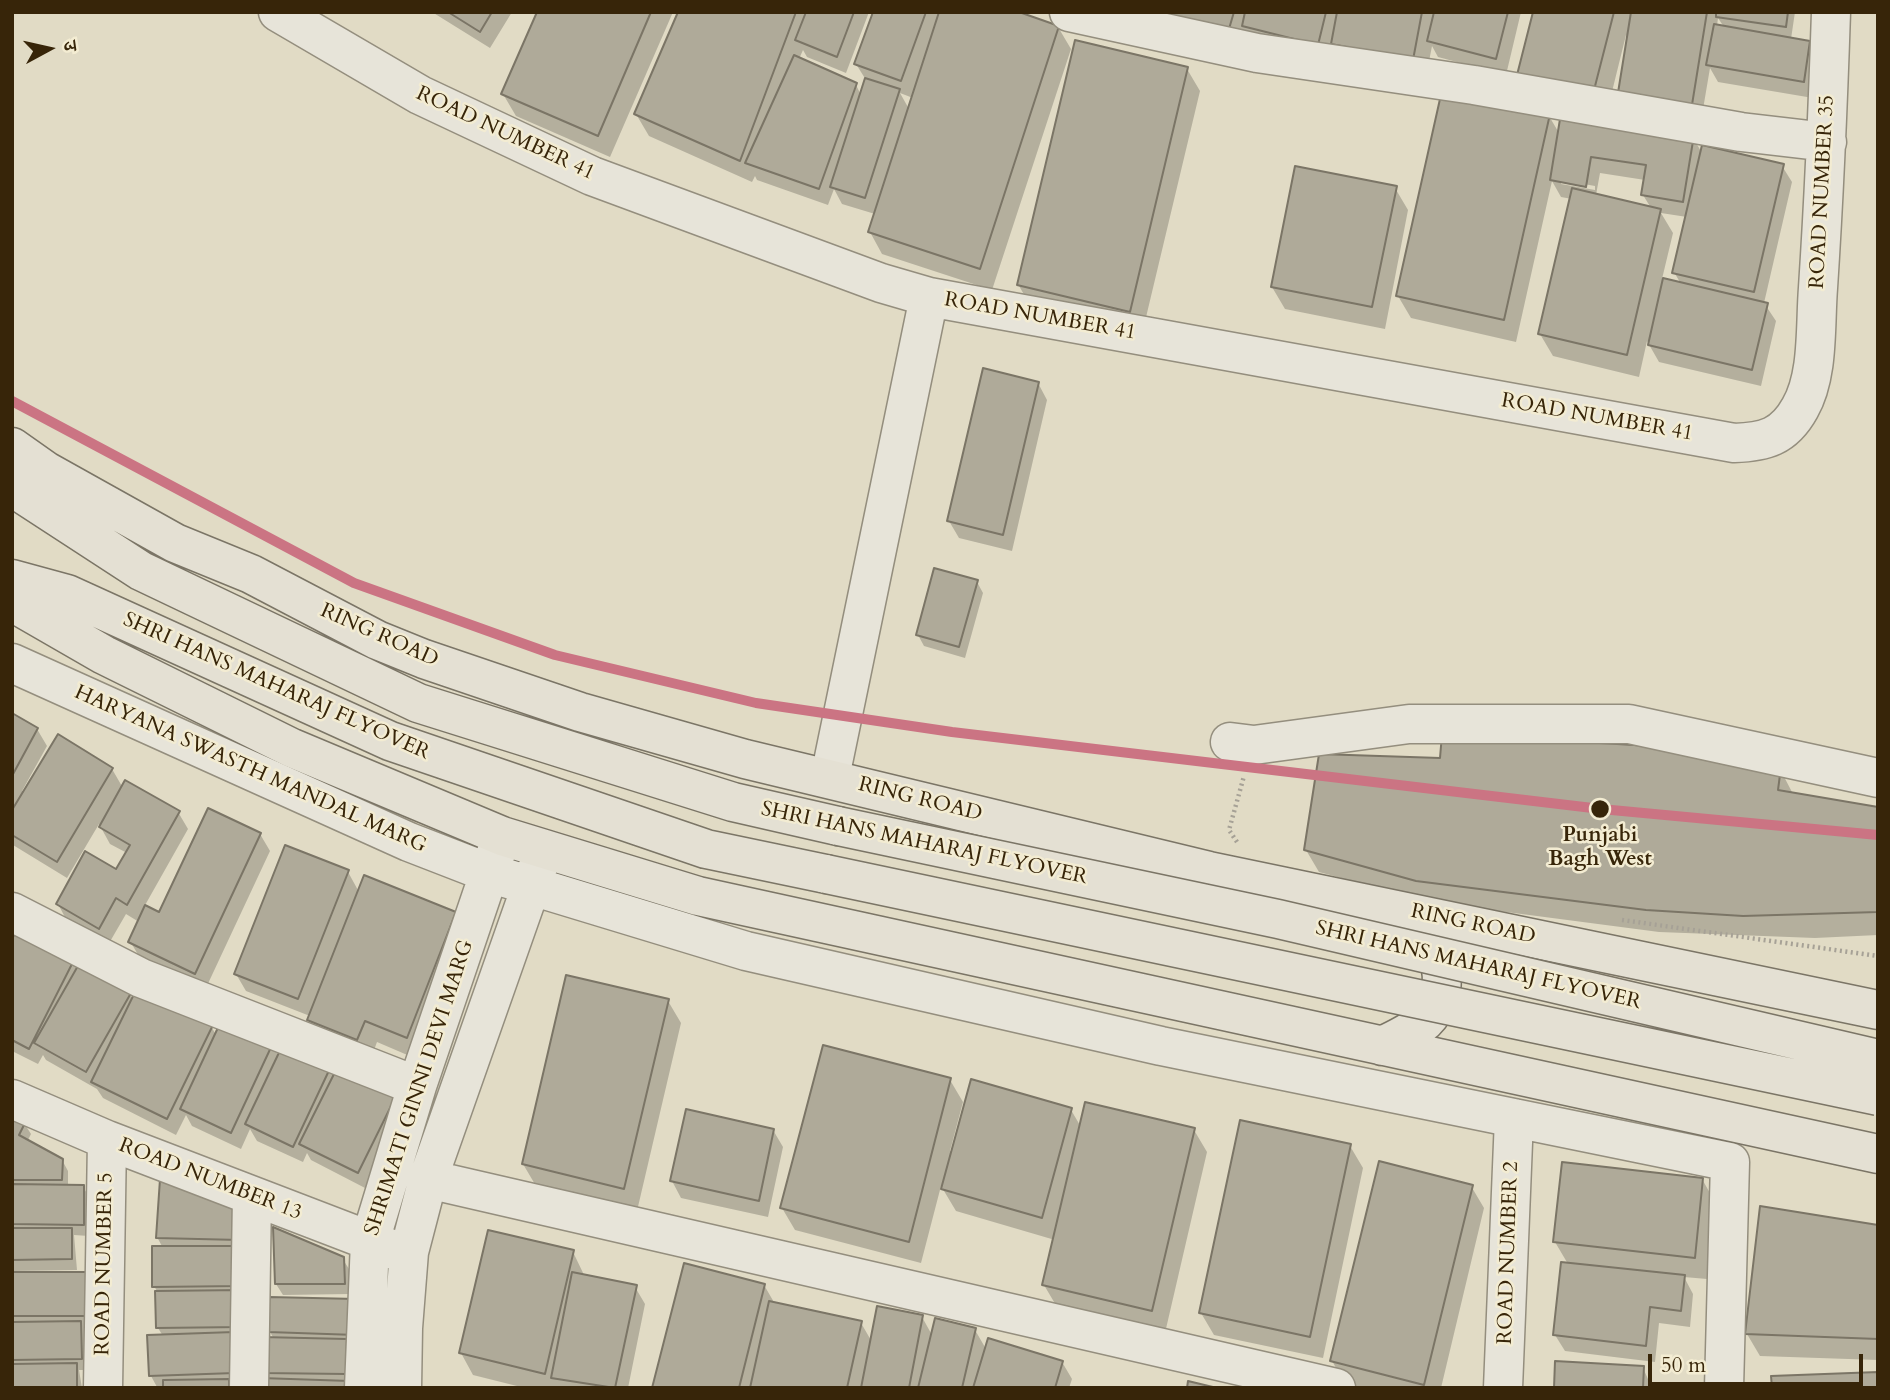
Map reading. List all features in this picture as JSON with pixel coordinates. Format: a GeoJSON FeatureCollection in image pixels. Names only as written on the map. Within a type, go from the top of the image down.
{"type":"FeatureCollection","features":[{"type":"Feature","properties":{"kind":"main road","name":"RING ROAD"},"geometry":{"type":"LineString","coordinates":[[12,447],[46,471],[175,544],[251,574],[377,640],[424,659],[580,712],[745,759],[830,777],[1209,871],[1878,1010]]}},
{"type":"Feature","properties":{"kind":"main road","name":"SHRI HANS MAHARAJ FLYOVER"},"geometry":{"type":"LineString","coordinates":[[16,489],[141,571],[418,703],[733,802],[1278,919],[1878,1059]]}},
{"type":"Feature","properties":{"kind":"main road"},"geometry":{"type":"LineString","coordinates":[[12,555],[67,594]]}},
{"type":"Feature","properties":{"kind":"main road"},"geometry":{"type":"LineString","coordinates":[[141,571],[231,588],[377,640]]}},
{"type":"Feature","properties":{"kind":"main road"},"geometry":{"type":"LineString","coordinates":[[12,579],[67,594]]}},
{"type":"Feature","properties":{"kind":"main road","name":"SHRI HANS MAHARAJ FLYOVER"},"geometry":{"type":"LineString","coordinates":[[67,594],[390,741],[706,849],[1878,1096]]}},
{"type":"Feature","properties":{"kind":"main road"},"geometry":{"type":"LineString","coordinates":[[12,602],[104,655],[292,748],[502,836],[698,896],[1878,1154]]}},
{"type":"Feature","properties":{"kind":"main road"},"geometry":{"type":"LineString","coordinates":[[1382,1046],[1407,1034],[1427,1019],[1437,1001],[1442,980],[1440,960],[1433,941],[1402,910]]}},
{"type":"Feature","properties":{"kind":"street","name":"ROAD NUMBER 41"},"geometry":{"type":"LineString","coordinates":[[278,12],[420,94],[592,176],[881,283],[929,297],[1734,443],[1756,442],[1777,436],[1801,408],[1812,371]]}},
{"type":"Feature","properties":{"kind":"street"},"geometry":{"type":"LineString","coordinates":[[1069,12],[1257,53],[1474,85],[1741,132],[1827,142]]}},
{"type":"Feature","properties":{"kind":"street","name":"ROAD NUMBER 35"},"geometry":{"type":"LineString","coordinates":[[1812,371],[1827,142],[1831,12]]}},
{"type":"Feature","properties":{"kind":"street"},"geometry":{"type":"LineString","coordinates":[[830,777],[929,297]]}},
{"type":"Feature","properties":{"kind":"street","name":"HARYANA SWASTH MANDAL MARG"},"geometry":{"type":"LineString","coordinates":[[12,663],[409,842],[489,873],[760,954],[1161,1046],[1730,1162],[1724,1388]]}},
{"type":"Feature","properties":{"kind":"street"},"geometry":{"type":"LineString","coordinates":[[1242,743],[1409,724],[1629,724],[1878,778]]}},
{"type":"Feature","properties":{"kind":"street","name":"SHRIMATI GINNI DEVI MARG"},"geometry":{"type":"LineString","coordinates":[[364,1388],[370,1241],[417,1086],[502,836]]}},
{"type":"Feature","properties":{"kind":"street","name":"SHRIMATI GINNI DEVI MARG"},"geometry":{"type":"LineString","coordinates":[[411,1386],[402,1328],[409,1256],[428,1179],[544,849]]}},
{"type":"Feature","properties":{"kind":"street"},"geometry":{"type":"LineString","coordinates":[[12,912],[141,978],[417,1086]]}},
{"type":"Feature","properties":{"kind":"street","name":"ROAD NUMBER 13"},"geometry":{"type":"LineString","coordinates":[[12,1099],[107,1140],[409,1256]]}},
{"type":"Feature","properties":{"kind":"street","name":"ROAD NUMBER 2"},"geometry":{"type":"LineString","coordinates":[[1503,1388],[1514,1118]]}},
{"type":"Feature","properties":{"kind":"street","name":"ROAD NUMBER 5"},"geometry":{"type":"LineString","coordinates":[[103,1388],[107,1140]]}},
{"type":"Feature","properties":{"kind":"street"},"geometry":{"type":"LineString","coordinates":[[428,1179],[1336,1388]]}},
{"type":"Feature","properties":{"kind":"street"},"geometry":{"type":"LineString","coordinates":[[249,1388],[251,1196]]}},
{"type":"Feature","properties":{"kind":"path"},"geometry":{"type":"LineString","coordinates":[[1242,743],[1228,830],[1233,839],[1243,846]]}},
{"type":"Feature","properties":{"kind":"path"},"geometry":{"type":"LineString","coordinates":[[1616,919],[1878,956]]}},
{"type":"Feature","properties":{"kind":"building"},"geometry":{"type":"Polygon","coordinates":[[[448,12],[492,12],[480,32],[448,12]]]}},
{"type":"Feature","properties":{"kind":"building"},"geometry":{"type":"Polygon","coordinates":[[[537,12],[651,12],[598,136],[501,94],[537,12]]]}},
{"type":"Feature","properties":{"kind":"building"},"geometry":{"type":"Polygon","coordinates":[[[678,12],[796,12],[740,161],[634,114],[678,12]]]}},
{"type":"Feature","properties":{"kind":"building"},"geometry":{"type":"Polygon","coordinates":[[[806,12],[854,12],[837,57],[795,40],[806,12]]]}},
{"type":"Feature","properties":{"kind":"building"},"geometry":{"type":"Polygon","coordinates":[[[873,12],[926,12],[901,81],[854,64],[873,12]]]}},
{"type":"Feature","properties":{"kind":"building"},"geometry":{"type":"Polygon","coordinates":[[[939,12],[1019,12],[1059,26],[980,269],[868,232],[939,12]]]}},
{"type":"Feature","properties":{"kind":"building"},"geometry":{"type":"Polygon","coordinates":[[[1148,12],[1234,12],[1226,39],[1148,12]]]}},
{"type":"Feature","properties":{"kind":"building"},"geometry":{"type":"Polygon","coordinates":[[[1245,12],[1326,12],[1318,45],[1242,26],[1245,12]]]}},
{"type":"Feature","properties":{"kind":"building"},"geometry":{"type":"Polygon","coordinates":[[[1337,12],[1422,12],[1413,60],[1331,44],[1337,12]]]}},
{"type":"Feature","properties":{"kind":"building"},"geometry":{"type":"Polygon","coordinates":[[[1434,12],[1508,12],[1496,59],[1427,41],[1434,12]]]}},
{"type":"Feature","properties":{"kind":"building"},"geometry":{"type":"Polygon","coordinates":[[[1533,12],[1614,12],[1593,94],[1517,75],[1533,12]]]}},
{"type":"Feature","properties":{"kind":"building"},"geometry":{"type":"Polygon","coordinates":[[[1631,12],[1707,12],[1691,111],[1617,99],[1631,12]]]}},
{"type":"Feature","properties":{"kind":"building"},"geometry":{"type":"Polygon","coordinates":[[[1716,12],[1788,12],[1786,27],[1716,17],[1716,12]]]}},
{"type":"Feature","properties":{"kind":"building"},"geometry":{"type":"Polygon","coordinates":[[[1714,24],[1810,41],[1804,82],[1706,65],[1714,24]]]}},
{"type":"Feature","properties":{"kind":"building"},"geometry":{"type":"Polygon","coordinates":[[[1075,40],[1188,67],[1130,312],[1017,285],[1075,40]]]}},
{"type":"Feature","properties":{"kind":"building"},"geometry":{"type":"Polygon","coordinates":[[[794,55],[857,83],[819,189],[745,163],[794,55]]]}},
{"type":"Feature","properties":{"kind":"building"},"geometry":{"type":"Polygon","coordinates":[[[865,78],[900,89],[865,198],[830,187],[865,78]]]}},
{"type":"Feature","properties":{"kind":"building"},"geometry":{"type":"Polygon","coordinates":[[[1442,90],[1550,114],[1504,320],[1396,296],[1442,90]]]}},
{"type":"Feature","properties":{"kind":"building"},"geometry":{"type":"Polygon","coordinates":[[[1561,113],[1694,135],[1683,202],[1641,195],[1646,165],[1591,157],[1586,187],[1550,180],[1561,113]]]}},
{"type":"Feature","properties":{"kind":"building"},"geometry":{"type":"Polygon","coordinates":[[[1702,145],[1784,164],[1754,292],[1672,273],[1702,145]]]}},
{"type":"Feature","properties":{"kind":"building"},"geometry":{"type":"Polygon","coordinates":[[[1295,166],[1397,186],[1372,307],[1271,287],[1295,166]]]}},
{"type":"Feature","properties":{"kind":"building"},"geometry":{"type":"Polygon","coordinates":[[[1572,188],[1661,209],[1627,355],[1538,334],[1572,188]]]}},
{"type":"Feature","properties":{"kind":"building"},"geometry":{"type":"Polygon","coordinates":[[[1663,278],[1768,303],[1752,370],[1648,345],[1663,278]]]}},
{"type":"Feature","properties":{"kind":"building"},"geometry":{"type":"Polygon","coordinates":[[[983,368],[1039,382],[1003,535],[947,521],[983,368]]]}},
{"type":"Feature","properties":{"kind":"building"},"geometry":{"type":"Polygon","coordinates":[[[934,568],[978,580],[959,647],[916,635],[934,568]]]}},
{"type":"Feature","properties":{"kind":"building"},"geometry":{"type":"Polygon","coordinates":[[[12,713],[38,728],[12,776],[12,713]]]}},
{"type":"Feature","properties":{"kind":"building"},"geometry":{"type":"Polygon","coordinates":[[[58,734],[113,768],[57,862],[12,835],[12,810],[58,734]]]}},
{"type":"Feature","properties":{"kind":"building"},"geometry":{"type":"Polygon","coordinates":[[[1442,734],[1652,746],[1781,767],[1778,790],[1878,807],[1878,912],[1743,916],[1646,910],[1416,881],[1304,850],[1319,754],[1440,758],[1442,734]]]}},
{"type":"Feature","properties":{"kind":"building"},"geometry":{"type":"Polygon","coordinates":[[[125,780],[180,811],[127,905],[116,898],[99,929],[56,904],[85,851],[116,869],[130,845],[99,827],[125,780]]]}},
{"type":"Feature","properties":{"kind":"building"},"geometry":{"type":"Polygon","coordinates":[[[208,808],[261,833],[195,974],[128,942],[145,905],[159,912],[208,808]]]}},
{"type":"Feature","properties":{"kind":"building"},"geometry":{"type":"Polygon","coordinates":[[[285,845],[349,870],[298,999],[234,974],[285,845]]]}},
{"type":"Feature","properties":{"kind":"building"},"geometry":{"type":"Polygon","coordinates":[[[364,875],[456,912],[407,1038],[365,1021],[357,1040],[307,1020],[364,875]]]}},
{"type":"Feature","properties":{"kind":"building"},"geometry":{"type":"Polygon","coordinates":[[[17,929],[74,960],[29,1049],[12,1040],[12,939],[17,929]]]}},
{"type":"Feature","properties":{"kind":"building"},"geometry":{"type":"Polygon","coordinates":[[[79,964],[131,993],[86,1072],[34,1043],[79,964]]]}},
{"type":"Feature","properties":{"kind":"building"},"geometry":{"type":"Polygon","coordinates":[[[566,975],[669,999],[624,1189],[522,1164],[566,975]]]}},
{"type":"Feature","properties":{"kind":"building"},"geometry":{"type":"Polygon","coordinates":[[[137,988],[213,1025],[167,1119],[91,1082],[137,988]]]}},
{"type":"Feature","properties":{"kind":"building"},"geometry":{"type":"Polygon","coordinates":[[[222,1019],[273,1043],[231,1133],[180,1109],[222,1019]]]}},
{"type":"Feature","properties":{"kind":"building"},"geometry":{"type":"Polygon","coordinates":[[[285,1040],[333,1062],[293,1147],[245,1124],[285,1040]]]}},
{"type":"Feature","properties":{"kind":"building"},"geometry":{"type":"Polygon","coordinates":[[[823,1045],[951,1078],[909,1242],[780,1208],[823,1045]]]}},
{"type":"Feature","properties":{"kind":"building"},"geometry":{"type":"Polygon","coordinates":[[[340,1062],[398,1092],[358,1173],[299,1144],[340,1062]]]}},
{"type":"Feature","properties":{"kind":"building"},"geometry":{"type":"Polygon","coordinates":[[[971,1079],[1072,1108],[1042,1218],[941,1189],[971,1079]]]}},
{"type":"Feature","properties":{"kind":"building"},"geometry":{"type":"Polygon","coordinates":[[[1085,1102],[1195,1128],[1152,1311],[1042,1285],[1085,1102]]]}},
{"type":"Feature","properties":{"kind":"building"},"geometry":{"type":"Polygon","coordinates":[[[686,1109],[774,1129],[759,1201],[670,1181],[686,1109]]]}},
{"type":"Feature","properties":{"kind":"building"},"geometry":{"type":"Polygon","coordinates":[[[12,1115],[26,1121],[19,1135],[63,1159],[62,1180],[12,1180],[12,1115]]]}},
{"type":"Feature","properties":{"kind":"building"},"geometry":{"type":"Polygon","coordinates":[[[1240,1120],[1351,1144],[1310,1337],[1199,1313],[1240,1120]]]}},
{"type":"Feature","properties":{"kind":"building"},"geometry":{"type":"Polygon","coordinates":[[[1379,1161],[1473,1185],[1424,1385],[1330,1361],[1379,1161]]]}},
{"type":"Feature","properties":{"kind":"building"},"geometry":{"type":"Polygon","coordinates":[[[1562,1162],[1703,1178],[1695,1258],[1553,1242],[1562,1162]]]}},
{"type":"Feature","properties":{"kind":"building"},"geometry":{"type":"Polygon","coordinates":[[[160,1179],[241,1210],[240,1240],[156,1238],[160,1179]]]}},
{"type":"Feature","properties":{"kind":"building"},"geometry":{"type":"Polygon","coordinates":[[[12,1184],[84,1185],[84,1225],[12,1224],[12,1184]]]}},
{"type":"Feature","properties":{"kind":"building"},"geometry":{"type":"Polygon","coordinates":[[[1760,1206],[1878,1225],[1878,1339],[1745,1334],[1760,1206]]]}},
{"type":"Feature","properties":{"kind":"building"},"geometry":{"type":"Polygon","coordinates":[[[273,1227],[344,1257],[345,1284],[275,1284],[273,1227]]]}},
{"type":"Feature","properties":{"kind":"building"},"geometry":{"type":"Polygon","coordinates":[[[12,1228],[72,1228],[72,1259],[12,1260],[12,1228]]]}},
{"type":"Feature","properties":{"kind":"building"},"geometry":{"type":"Polygon","coordinates":[[[488,1230],[574,1250],[545,1374],[459,1353],[488,1230]]]}},
{"type":"Feature","properties":{"kind":"building"},"geometry":{"type":"Polygon","coordinates":[[[152,1246],[241,1246],[241,1286],[152,1287],[152,1246]]]}},
{"type":"Feature","properties":{"kind":"building"},"geometry":{"type":"Polygon","coordinates":[[[1561,1262],[1685,1275],[1681,1311],[1650,1307],[1646,1346],[1553,1335],[1561,1262]]]}},
{"type":"Feature","properties":{"kind":"building"},"geometry":{"type":"Polygon","coordinates":[[[684,1263],[765,1284],[739,1388],[652,1388],[684,1263]]]}},
{"type":"Feature","properties":{"kind":"building"},"geometry":{"type":"Polygon","coordinates":[[[12,1272],[91,1272],[91,1316],[12,1316],[12,1272]]]}},
{"type":"Feature","properties":{"kind":"building"},"geometry":{"type":"Polygon","coordinates":[[[572,1272],[637,1285],[615,1388],[551,1378],[572,1272]]]}},
{"type":"Feature","properties":{"kind":"building"},"geometry":{"type":"Polygon","coordinates":[[[242,1290],[243,1327],[156,1328],[155,1291],[242,1290]]]}},
{"type":"Feature","properties":{"kind":"building"},"geometry":{"type":"Polygon","coordinates":[[[269,1297],[357,1299],[356,1335],[268,1332],[269,1297]]]}},
{"type":"Feature","properties":{"kind":"building"},"geometry":{"type":"Polygon","coordinates":[[[769,1301],[862,1321],[847,1388],[750,1388],[769,1301]]]}},
{"type":"Feature","properties":{"kind":"building"},"geometry":{"type":"Polygon","coordinates":[[[877,1306],[923,1315],[909,1388],[861,1388],[877,1306]]]}},
{"type":"Feature","properties":{"kind":"building"},"geometry":{"type":"Polygon","coordinates":[[[935,1318],[976,1328],[962,1388],[918,1388],[935,1318]]]}},
{"type":"Feature","properties":{"kind":"building"},"geometry":{"type":"Polygon","coordinates":[[[81,1321],[82,1359],[12,1360],[12,1322],[81,1321]]]}},
{"type":"Feature","properties":{"kind":"building"},"geometry":{"type":"Polygon","coordinates":[[[234,1332],[235,1373],[149,1376],[147,1335],[234,1332]]]}},
{"type":"Feature","properties":{"kind":"building"},"geometry":{"type":"Polygon","coordinates":[[[262,1337],[347,1339],[346,1374],[262,1373],[262,1337]]]}},
{"type":"Feature","properties":{"kind":"building"},"geometry":{"type":"Polygon","coordinates":[[[988,1338],[1063,1361],[1055,1388],[973,1388],[988,1338]]]}},
{"type":"Feature","properties":{"kind":"building"},"geometry":{"type":"Polygon","coordinates":[[[1555,1361],[1644,1366],[1643,1388],[1554,1388],[1555,1361]]]}},
{"type":"Feature","properties":{"kind":"building"},"geometry":{"type":"Polygon","coordinates":[[[77,1363],[77,1388],[12,1388],[12,1364],[77,1363]]]}},
{"type":"Feature","properties":{"kind":"building"},"geometry":{"type":"Polygon","coordinates":[[[1878,1372],[1878,1388],[1772,1388],[1771,1376],[1878,1372]]]}},
{"type":"Feature","properties":{"kind":"building"},"geometry":{"type":"Polygon","coordinates":[[[261,1378],[350,1381],[349,1388],[261,1388],[261,1378]]]}},
{"type":"Feature","properties":{"kind":"building"},"geometry":{"type":"Polygon","coordinates":[[[229,1379],[229,1388],[163,1388],[163,1380],[229,1379]]]}},
{"type":"Feature","properties":{"kind":"building"},"geometry":{"type":"Polygon","coordinates":[[[1188,1381],[1217,1388],[1187,1388],[1188,1381]]]}},
{"type":"Feature","properties":{"kind":"transit line"},"geometry":{"type":"LineString","coordinates":[[12,401],[354,583],[555,655],[756,703],[952,732],[1601,809],[1878,835]]}},
{"type":"Feature","properties":{"kind":"place","name":"Punjabi Bagh West"},"geometry":{"type":"Point","coordinates":[1600,809]}}]}
